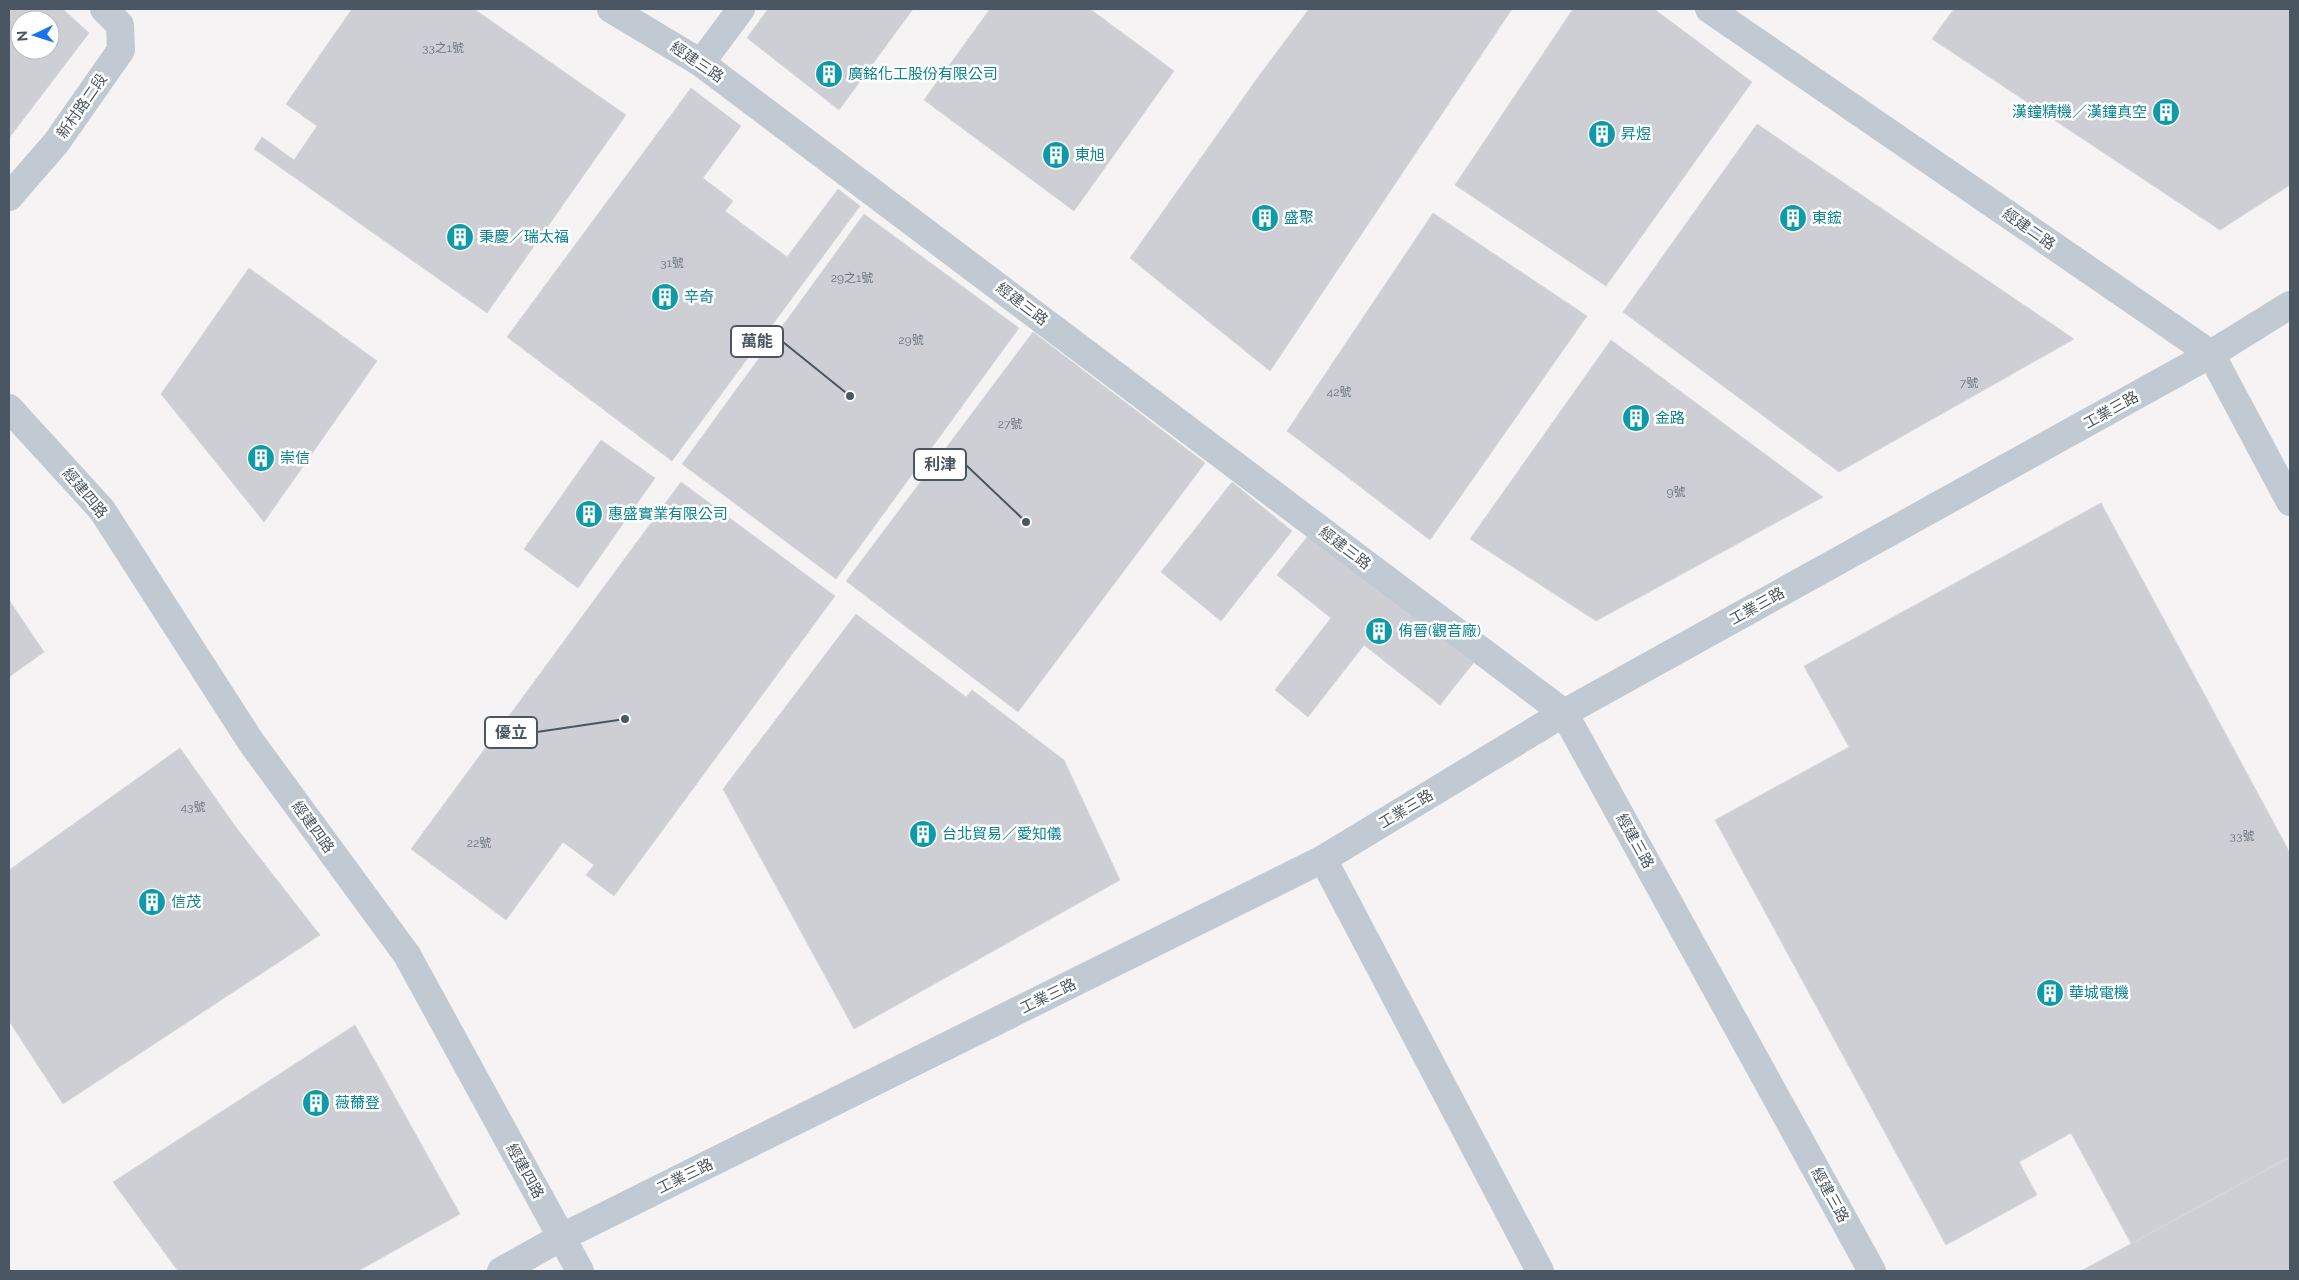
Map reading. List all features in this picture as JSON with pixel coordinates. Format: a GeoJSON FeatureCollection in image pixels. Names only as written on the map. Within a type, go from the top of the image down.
{"type":"FeatureCollection","features":[{"type":"Feature","properties":{"kind":"street","name":"新村路二段"},"geometry":{"type":"LineString","coordinates":[[9,196],[56,143],[121,50],[120,25],[104,9]]}},
{"type":"Feature","properties":{"kind":"street","name":"經建三路"},"geometry":{"type":"LineString","coordinates":[[610,9],[701,63],[1564,714],[1872,1271]]}},
{"type":"Feature","properties":{"kind":"street"},"geometry":{"type":"LineString","coordinates":[[701,63],[741,9]]}},
{"type":"Feature","properties":{"kind":"street","name":"經建二路"},"geometry":{"type":"LineString","coordinates":[[1709,9],[2211,354],[2290,502]]}},
{"type":"Feature","properties":{"kind":"street","name":"工業三路"},"geometry":{"type":"LineString","coordinates":[[501,1271],[562,1237],[1323,859],[1564,714],[2211,354],[2290,305]]}},
{"type":"Feature","properties":{"kind":"street","name":"經建四路"},"geometry":{"type":"LineString","coordinates":[[9,408],[102,510],[251,742],[407,955],[580,1271]]}},
{"type":"Feature","properties":{"kind":"street"},"geometry":{"type":"LineString","coordinates":[[1323,859],[1540,1271]]}},
{"type":"Feature","properties":{"kind":"building"},"geometry":{"type":"Polygon","coordinates":[[[9,9],[63,9],[89,33],[9,138],[9,9]]]}},
{"type":"Feature","properties":{"kind":"building","name":"秉慶／瑞太福"},"geometry":{"type":"Polygon","coordinates":[[[352,9],[474,9],[626,115],[487,313],[254,149],[262,137],[294,160],[317,126],[286,104],[352,9]]]}},
{"type":"Feature","properties":{"kind":"building","name":"廣銘化工股份有限公司"},"geometry":{"type":"Polygon","coordinates":[[[768,9],[913,9],[839,110],[747,38],[768,9]]]}},
{"type":"Feature","properties":{"kind":"building","name":"東旭"},"geometry":{"type":"Polygon","coordinates":[[[990,9],[1090,9],[1174,71],[1074,211],[924,100],[990,9]]]}},
{"type":"Feature","properties":{"kind":"building","name":"盛聚"},"geometry":{"type":"Polygon","coordinates":[[[1309,9],[1512,9],[1270,371],[1130,258],[1261,73],[1309,9]]]}},
{"type":"Feature","properties":{"kind":"building","name":"昇煜"},"geometry":{"type":"Polygon","coordinates":[[[1573,9],[1654,9],[1752,82],[1606,286],[1455,185],[1573,9]]]}},
{"type":"Feature","properties":{"kind":"building","name":"漢鐘精機／漢鐘真空"},"geometry":{"type":"Polygon","coordinates":[[[1954,9],[2290,9],[2290,185],[2220,230],[1932,39],[1954,9]]]}},
{"type":"Feature","properties":{"kind":"building","name":"辛奇"},"geometry":{"type":"Polygon","coordinates":[[[691,88],[741,126],[703,178],[733,201],[725,211],[787,257],[838,189],[860,206],[672,461],[507,337],[691,88]]]}},
{"type":"Feature","properties":{"kind":"building","name":"東鋐"},"geometry":{"type":"Polygon","coordinates":[[[1757,124],[2074,339],[1839,472],[1623,312],[1757,124]]]}},
{"type":"Feature","properties":{"kind":"building"},"geometry":{"type":"Polygon","coordinates":[[[1433,213],[1587,316],[1430,540],[1287,431],[1433,213]]]}},
{"type":"Feature","properties":{"kind":"building"},"geometry":{"type":"Polygon","coordinates":[[[864,214],[1019,328],[836,579],[682,464],[864,214]]]}},
{"type":"Feature","properties":{"kind":"building","name":"崇信"},"geometry":{"type":"Polygon","coordinates":[[[249,268],[377,361],[264,522],[161,394],[249,268]]]}},
{"type":"Feature","properties":{"kind":"building"},"geometry":{"type":"Polygon","coordinates":[[[1033,332],[1205,463],[1018,712],[846,581],[1033,332]]]}},
{"type":"Feature","properties":{"kind":"building","name":"金路"},"geometry":{"type":"Polygon","coordinates":[[[1611,340],[1823,497],[1596,621],[1470,539],[1611,340]]]}},
{"type":"Feature","properties":{"kind":"building","name":"惠盛實業有限公司"},"geometry":{"type":"Polygon","coordinates":[[[601,440],[655,478],[578,588],[524,549],[601,440]]]}},
{"type":"Feature","properties":{"kind":"building"},"geometry":{"type":"Polygon","coordinates":[[[681,482],[835,596],[614,896],[586,875],[594,865],[563,842],[506,920],[411,849],[681,482]]]}},
{"type":"Feature","properties":{"kind":"building"},"geometry":{"type":"Polygon","coordinates":[[[1232,482],[1292,531],[1221,621],[1161,572],[1232,482]]]}},
{"type":"Feature","properties":{"kind":"building","name":"華城電機"},"geometry":{"type":"Polygon","coordinates":[[[2101,503],[2290,853],[2290,1163],[2134,1249],[2071,1133],[2019,1162],[2037,1195],[1946,1245],[1715,820],[1849,747],[1804,666],[2101,503]]]}},
{"type":"Feature","properties":{"kind":"building","name":"侑晉(觀音廠)"},"geometry":{"type":"Polygon","coordinates":[[[1311,532],[1475,661],[1440,705],[1364,645],[1308,717],[1275,690],[1331,618],[1277,575],[1311,532]]]}},
{"type":"Feature","properties":{"kind":"building"},"geometry":{"type":"Polygon","coordinates":[[[9,600],[44,652],[9,677],[9,600]]]}},
{"type":"Feature","properties":{"kind":"building","name":"台北貿易／愛知儀"},"geometry":{"type":"Polygon","coordinates":[[[856,614],[966,697],[972,690],[1064,760],[1120,880],[854,1029],[723,789],[856,614]]]}},
{"type":"Feature","properties":{"kind":"building","name":"信茂"},"geometry":{"type":"Polygon","coordinates":[[[180,748],[238,830],[320,935],[63,1104],[9,1021],[9,870],[180,748]]]}},
{"type":"Feature","properties":{"kind":"building","name":"薇薾登"},"geometry":{"type":"Polygon","coordinates":[[[355,1025],[460,1214],[358,1271],[178,1271],[113,1182],[355,1025]]]}},
{"type":"Feature","properties":{"kind":"building"},"geometry":{"type":"Polygon","coordinates":[[[2290,1157],[2290,1271],[2081,1271],[2290,1157]]]}},
{"type":"Feature","properties":{"kind":"place","name":"廣銘化工股份有限公司"},"geometry":{"type":"Point","coordinates":[829,74]}},
{"type":"Feature","properties":{"kind":"place","name":"漢鐘精機／漢鐘真空"},"geometry":{"type":"Point","coordinates":[2166,112]}},
{"type":"Feature","properties":{"kind":"place","name":"昇煜"},"geometry":{"type":"Point","coordinates":[1602,134]}},
{"type":"Feature","properties":{"kind":"place","name":"東旭"},"geometry":{"type":"Point","coordinates":[1056,155]}},
{"type":"Feature","properties":{"kind":"place","name":"盛聚"},"geometry":{"type":"Point","coordinates":[1265,218]}},
{"type":"Feature","properties":{"kind":"place","name":"東鋐"},"geometry":{"type":"Point","coordinates":[1793,218]}},
{"type":"Feature","properties":{"kind":"place","name":"秉慶／瑞太福"},"geometry":{"type":"Point","coordinates":[460,237]}},
{"type":"Feature","properties":{"kind":"place","name":"辛奇"},"geometry":{"type":"Point","coordinates":[665,297]}},
{"type":"Feature","properties":{"kind":"place","name":"萬能"},"geometry":{"type":"Point","coordinates":[850,396]}},
{"type":"Feature","properties":{"kind":"place","name":"金路"},"geometry":{"type":"Point","coordinates":[1636,418]}},
{"type":"Feature","properties":{"kind":"place","name":"崇信"},"geometry":{"type":"Point","coordinates":[261,458]}},
{"type":"Feature","properties":{"kind":"place","name":"惠盛實業有限公司"},"geometry":{"type":"Point","coordinates":[589,514]}},
{"type":"Feature","properties":{"kind":"place","name":"利津"},"geometry":{"type":"Point","coordinates":[1026,522]}},
{"type":"Feature","properties":{"kind":"place","name":"侑晉(觀音廠)"},"geometry":{"type":"Point","coordinates":[1379,631]}},
{"type":"Feature","properties":{"kind":"place","name":"優立"},"geometry":{"type":"Point","coordinates":[625,719]}},
{"type":"Feature","properties":{"kind":"place","name":"台北貿易／愛知儀"},"geometry":{"type":"Point","coordinates":[923,834]}},
{"type":"Feature","properties":{"kind":"place","name":"信茂"},"geometry":{"type":"Point","coordinates":[152,902]}},
{"type":"Feature","properties":{"kind":"place","name":"華城電機"},"geometry":{"type":"Point","coordinates":[2050,993]}},
{"type":"Feature","properties":{"kind":"place","name":"薇薾登"},"geometry":{"type":"Point","coordinates":[316,1103]}}]}
